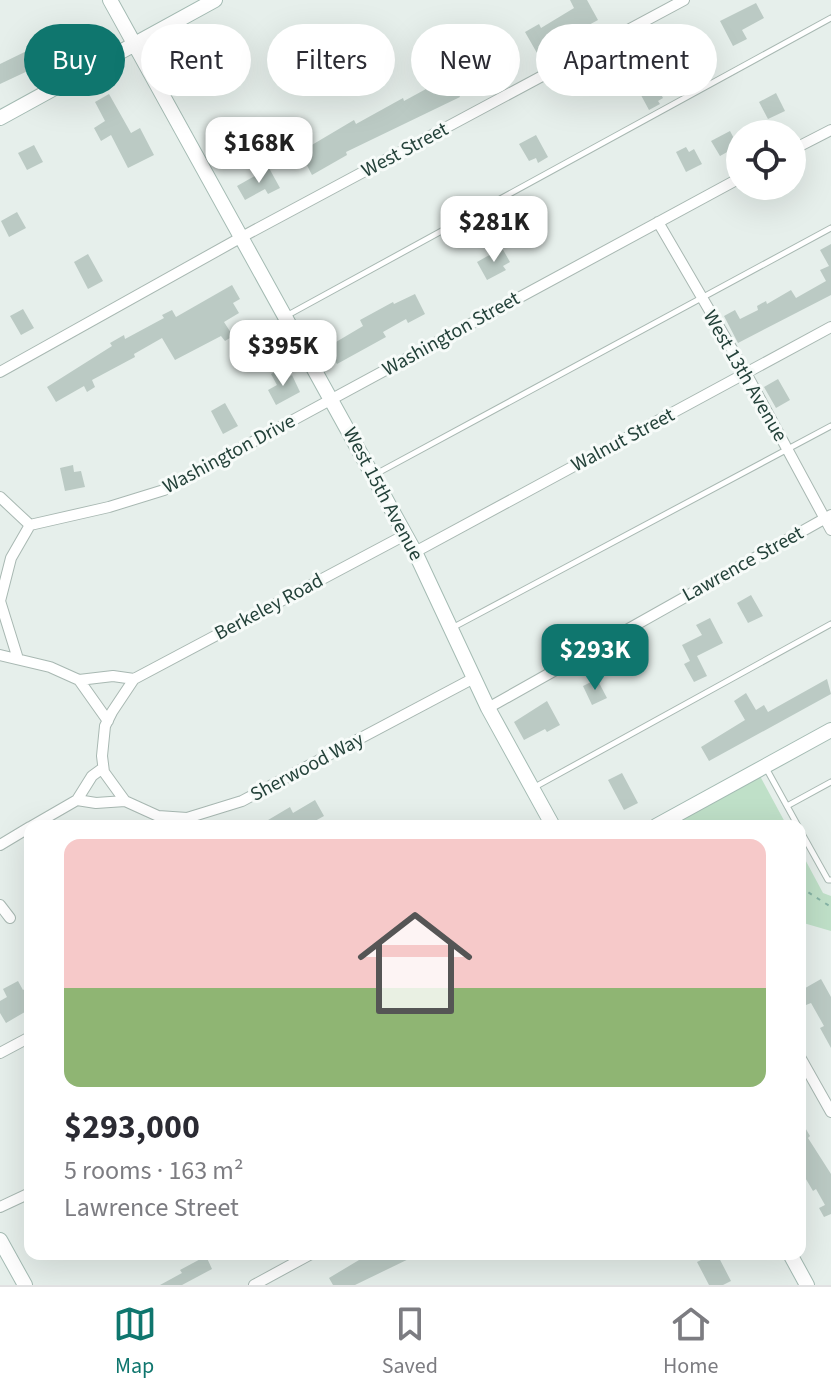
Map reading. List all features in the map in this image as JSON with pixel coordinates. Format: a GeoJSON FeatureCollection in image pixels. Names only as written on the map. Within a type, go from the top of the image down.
{"type":"FeatureCollection","features":[{"type":"Feature","properties":{"kind":"street","name":"West 15th Avenue"},"geometry":{"type":"LineString","coordinates":[[110,0],[415,552],[488,708],[549,820]]}},
{"type":"Feature","properties":{"kind":"street"},"geometry":{"type":"LineString","coordinates":[[0,118],[215,0]]}},
{"type":"Feature","properties":{"kind":"street","name":"West Street"},"geometry":{"type":"LineString","coordinates":[[0,372],[240,238],[684,0]]}},
{"type":"Feature","properties":{"kind":"street"},"geometry":{"type":"LineString","coordinates":[[806,143],[831,130]]}},
{"type":"Feature","properties":{"kind":"street","name":"Washington Street"},"geometry":{"type":"LineString","coordinates":[[332,400],[726,186]]}},
{"type":"Feature","properties":{"kind":"street","name":"West 13th Avenue"},"geometry":{"type":"LineString","coordinates":[[658,222],[828,516],[831,530]]}},
{"type":"Feature","properties":{"kind":"street","name":"Walnut Street"},"geometry":{"type":"LineString","coordinates":[[415,552],[831,327]]}},
{"type":"Feature","properties":{"kind":"street","name":"Washington Drive"},"geometry":{"type":"LineString","coordinates":[[30,525],[109,507],[164,490],[332,400]]}},
{"type":"Feature","properties":{"kind":"street"},"geometry":{"type":"LineString","coordinates":[[0,497],[30,525],[11,558],[0,601],[18,659]]}},
{"type":"Feature","properties":{"kind":"street","name":"Lawrence Street"},"geometry":{"type":"LineString","coordinates":[[488,708],[828,516]]}},
{"type":"Feature","properties":{"kind":"street","name":"Berkeley Road"},"geometry":{"type":"LineString","coordinates":[[134,679],[405,535]]}},
{"type":"Feature","properties":{"kind":"street"},"geometry":{"type":"LineString","coordinates":[[0,655],[50,667],[79,680],[108,721]]}},
{"type":"Feature","properties":{"kind":"street"},"geometry":{"type":"LineString","coordinates":[[77,800],[96,803],[125,801],[103,768],[102,756],[108,721],[134,679],[113,676],[79,680]]}},
{"type":"Feature","properties":{"kind":"street","name":"Sherwood Way"},"geometry":{"type":"LineString","coordinates":[[125,801],[158,816],[187,818],[209,813],[242,801],[474,678]]}},
{"type":"Feature","properties":{"kind":"street"},"geometry":{"type":"LineString","coordinates":[[667,820],[831,730]]}},
{"type":"Feature","properties":{"kind":"street"},"geometry":{"type":"LineString","coordinates":[[43,820],[77,800],[92,776],[103,768]]}},
{"type":"Feature","properties":{"kind":"street"},"geometry":{"type":"LineString","coordinates":[[0,845],[24,831]]}},
{"type":"Feature","properties":{"kind":"street"},"geometry":{"type":"LineString","coordinates":[[0,905],[10,918]]}},
{"type":"Feature","properties":{"kind":"street"},"geometry":{"type":"LineString","coordinates":[[0,1053],[24,1040]]}},
{"type":"Feature","properties":{"kind":"street"},"geometry":{"type":"LineString","coordinates":[[806,1068],[831,1112]]}},
{"type":"Feature","properties":{"kind":"street"},"geometry":{"type":"LineString","coordinates":[[0,1207],[24,1196]]}},
{"type":"Feature","properties":{"kind":"street"},"geometry":{"type":"LineString","coordinates":[[0,1240],[25,1285]]}},
{"type":"Feature","properties":{"kind":"street"},"geometry":{"type":"LineString","coordinates":[[254,1285],[300,1260]]}},
{"type":"Feature","properties":{"kind":"street"},"geometry":{"type":"LineString","coordinates":[[793,1260],[807,1285]]}},
{"type":"Feature","properties":{"kind":"lane"},"geometry":{"type":"LineString","coordinates":[[285,317],[831,18]]}},
{"type":"Feature","properties":{"kind":"lane"},"geometry":{"type":"LineString","coordinates":[[373,475],[831,228]]}},
{"type":"Feature","properties":{"kind":"lane"},"geometry":{"type":"LineString","coordinates":[[451,629],[831,426]]}},
{"type":"Feature","properties":{"kind":"lane"},"geometry":{"type":"LineString","coordinates":[[533,788],[831,624]]}},
{"type":"Feature","properties":{"kind":"lane"},"geometry":{"type":"LineString","coordinates":[[766,767],[795,820]]}},
{"type":"Feature","properties":{"kind":"lane"},"geometry":{"type":"LineString","coordinates":[[787,806],[831,782]]}},
{"type":"Feature","properties":{"kind":"lane"},"geometry":{"type":"LineString","coordinates":[[806,841],[828,880],[831,880]]}},
{"type":"Feature","properties":{"kind":"path"},"geometry":{"type":"LineString","coordinates":[[806,891],[831,907]]}},
{"type":"Feature","properties":{"kind":"green space"},"geometry":{"type":"Polygon","coordinates":[[[760,776],[784,820],[677,820],[760,776]]]}},
{"type":"Feature","properties":{"kind":"green space"},"geometry":{"type":"Polygon","coordinates":[[[806,861],[823,893],[831,896],[831,931],[806,924],[806,861]]]}},
{"type":"Feature","properties":{"kind":"building"},"geometry":{"type":"Polygon","coordinates":[[[570,0],[587,0],[598,20],[591,24],[548,24],[574,8],[570,0]]]}},
{"type":"Feature","properties":{"kind":"building"},"geometry":{"type":"Polygon","coordinates":[[[756,3],[764,18],[742,30],[747,39],[733,46],[720,21],[756,3]]]}},
{"type":"Feature","properties":{"kind":"building"},"geometry":{"type":"Polygon","coordinates":[[[536,26],[536,51],[525,32],[536,26]]]}},
{"type":"Feature","properties":{"kind":"building"},"geometry":{"type":"Polygon","coordinates":[[[24,52],[24,73],[0,84],[0,64],[24,52]]]}},
{"type":"Feature","properties":{"kind":"building"},"geometry":{"type":"Polygon","coordinates":[[[776,93],[785,111],[768,119],[759,102],[776,93]]]}},
{"type":"Feature","properties":{"kind":"building"},"geometry":{"type":"Polygon","coordinates":[[[110,96],[131,133],[140,128],[154,155],[128,168],[111,135],[101,141],[94,128],[105,121],[95,102],[110,96]]]}},
{"type":"Feature","properties":{"kind":"building"},"geometry":{"type":"Polygon","coordinates":[[[413,96],[460,97],[346,152],[347,155],[312,175],[300,152],[354,120],[356,124],[403,98],[404,101],[413,96]]]}},
{"type":"Feature","properties":{"kind":"building"},"geometry":{"type":"Polygon","coordinates":[[[641,96],[662,96],[658,101],[660,104],[649,110],[641,96]]]}},
{"type":"Feature","properties":{"kind":"building"},"geometry":{"type":"Polygon","coordinates":[[[726,133],[726,153],[720,156],[711,141],[726,133]]]}},
{"type":"Feature","properties":{"kind":"building"},"geometry":{"type":"Polygon","coordinates":[[[230,134],[235,143],[241,141],[248,154],[227,164],[215,142],[230,134]]]}},
{"type":"Feature","properties":{"kind":"building"},"geometry":{"type":"Polygon","coordinates":[[[536,135],[548,157],[538,163],[536,158],[529,161],[519,144],[536,135]]]}},
{"type":"Feature","properties":{"kind":"building"},"geometry":{"type":"Polygon","coordinates":[[[34,145],[43,162],[27,170],[18,153],[34,145]]]}},
{"type":"Feature","properties":{"kind":"building"},"geometry":{"type":"Polygon","coordinates":[[[686,147],[689,152],[694,149],[702,164],[686,172],[676,152],[686,147]]]}},
{"type":"Feature","properties":{"kind":"building"},"geometry":{"type":"Polygon","coordinates":[[[269,168],[280,188],[268,194],[265,189],[245,200],[237,186],[269,168]]]}},
{"type":"Feature","properties":{"kind":"building"},"geometry":{"type":"Polygon","coordinates":[[[17,212],[26,228],[9,237],[1,221],[17,212]]]}},
{"type":"Feature","properties":{"kind":"building"},"geometry":{"type":"Polygon","coordinates":[[[831,244],[831,295],[738,343],[724,316],[735,310],[740,319],[758,310],[757,306],[766,301],[767,304],[791,290],[796,298],[826,281],[820,270],[829,266],[820,250],[831,244]]]}},
{"type":"Feature","properties":{"kind":"building"},"geometry":{"type":"Polygon","coordinates":[[[502,248],[510,262],[503,266],[506,270],[487,280],[477,262],[502,248]]]}},
{"type":"Feature","properties":{"kind":"building"},"geometry":{"type":"Polygon","coordinates":[[[88,254],[103,281],[88,289],[74,262],[88,254]]]}},
{"type":"Feature","properties":{"kind":"building"},"geometry":{"type":"Polygon","coordinates":[[[232,285],[240,299],[233,303],[239,313],[224,322],[233,336],[225,341],[221,336],[175,360],[162,338],[134,354],[135,357],[92,380],[95,387],[87,392],[84,386],[56,402],[47,387],[112,346],[110,343],[124,335],[125,339],[164,318],[162,315],[172,310],[176,317],[232,285]]]}},
{"type":"Feature","properties":{"kind":"building"},"geometry":{"type":"Polygon","coordinates":[[[415,294],[425,314],[408,323],[406,319],[383,332],[386,337],[337,364],[321,338],[331,333],[336,342],[363,326],[360,320],[415,294]]]}},
{"type":"Feature","properties":{"kind":"building"},"geometry":{"type":"Polygon","coordinates":[[[23,309],[34,328],[21,335],[10,316],[23,309]]]}},
{"type":"Feature","properties":{"kind":"building"},"geometry":{"type":"Polygon","coordinates":[[[280,369],[286,379],[292,375],[300,392],[276,405],[268,390],[277,385],[271,374],[280,369]]]}},
{"type":"Feature","properties":{"kind":"building"},"geometry":{"type":"Polygon","coordinates":[[[778,379],[790,400],[776,408],[764,387],[778,379]]]}},
{"type":"Feature","properties":{"kind":"building"},"geometry":{"type":"Polygon","coordinates":[[[225,403],[238,426],[223,434],[211,411],[225,403]]]}},
{"type":"Feature","properties":{"kind":"building"},"geometry":{"type":"Polygon","coordinates":[[[73,465],[74,472],[81,471],[85,487],[65,491],[60,468],[73,465]]]}},
{"type":"Feature","properties":{"kind":"building"},"geometry":{"type":"Polygon","coordinates":[[[751,595],[763,616],[748,623],[737,603],[751,595]]]}},
{"type":"Feature","properties":{"kind":"building"},"geometry":{"type":"Polygon","coordinates":[[[710,618],[723,643],[697,656],[707,676],[694,682],[684,664],[690,661],[682,645],[702,635],[696,625],[710,618]]]}},
{"type":"Feature","properties":{"kind":"building"},"geometry":{"type":"Polygon","coordinates":[[[597,679],[607,698],[592,705],[583,686],[597,679]]]}},
{"type":"Feature","properties":{"kind":"building"},"geometry":{"type":"Polygon","coordinates":[[[827,679],[831,694],[709,761],[701,747],[745,720],[734,701],[746,693],[756,710],[764,705],[768,712],[827,679]]]}},
{"type":"Feature","properties":{"kind":"building"},"geometry":{"type":"Polygon","coordinates":[[[547,701],[560,725],[524,740],[514,722],[547,701]]]}},
{"type":"Feature","properties":{"kind":"building"},"geometry":{"type":"Polygon","coordinates":[[[622,773],[638,803],[624,810],[608,780],[622,773]]]}},
{"type":"Feature","properties":{"kind":"building"},"geometry":{"type":"Polygon","coordinates":[[[315,800],[324,816],[317,820],[268,820],[290,807],[293,813],[315,800]]]}},
{"type":"Feature","properties":{"kind":"building"},"geometry":{"type":"Polygon","coordinates":[[[821,979],[831,997],[831,1048],[820,1028],[824,1026],[811,1003],[806,1005],[806,988],[821,979]]]}},
{"type":"Feature","properties":{"kind":"building"},"geometry":{"type":"Polygon","coordinates":[[[18,981],[24,989],[24,1012],[6,1023],[0,1013],[0,1001],[7,997],[3,989],[18,981]]]}},
{"type":"Feature","properties":{"kind":"building"},"geometry":{"type":"Polygon","coordinates":[[[806,1129],[808,1138],[831,1174],[831,1214],[824,1217],[819,1208],[825,1205],[816,1189],[813,1191],[806,1179],[806,1129]]]}},
{"type":"Feature","properties":{"kind":"building"},"geometry":{"type":"Polygon","coordinates":[[[199,1260],[208,1260],[212,1269],[182,1285],[160,1285],[182,1273],[180,1270],[199,1260]]]}},
{"type":"Feature","properties":{"kind":"building"},"geometry":{"type":"Polygon","coordinates":[[[359,1260],[407,1260],[355,1285],[333,1285],[329,1278],[359,1260]]]}},
{"type":"Feature","properties":{"kind":"building"},"geometry":{"type":"Polygon","coordinates":[[[720,1260],[731,1281],[723,1285],[709,1285],[697,1262],[720,1260]]]}}]}
